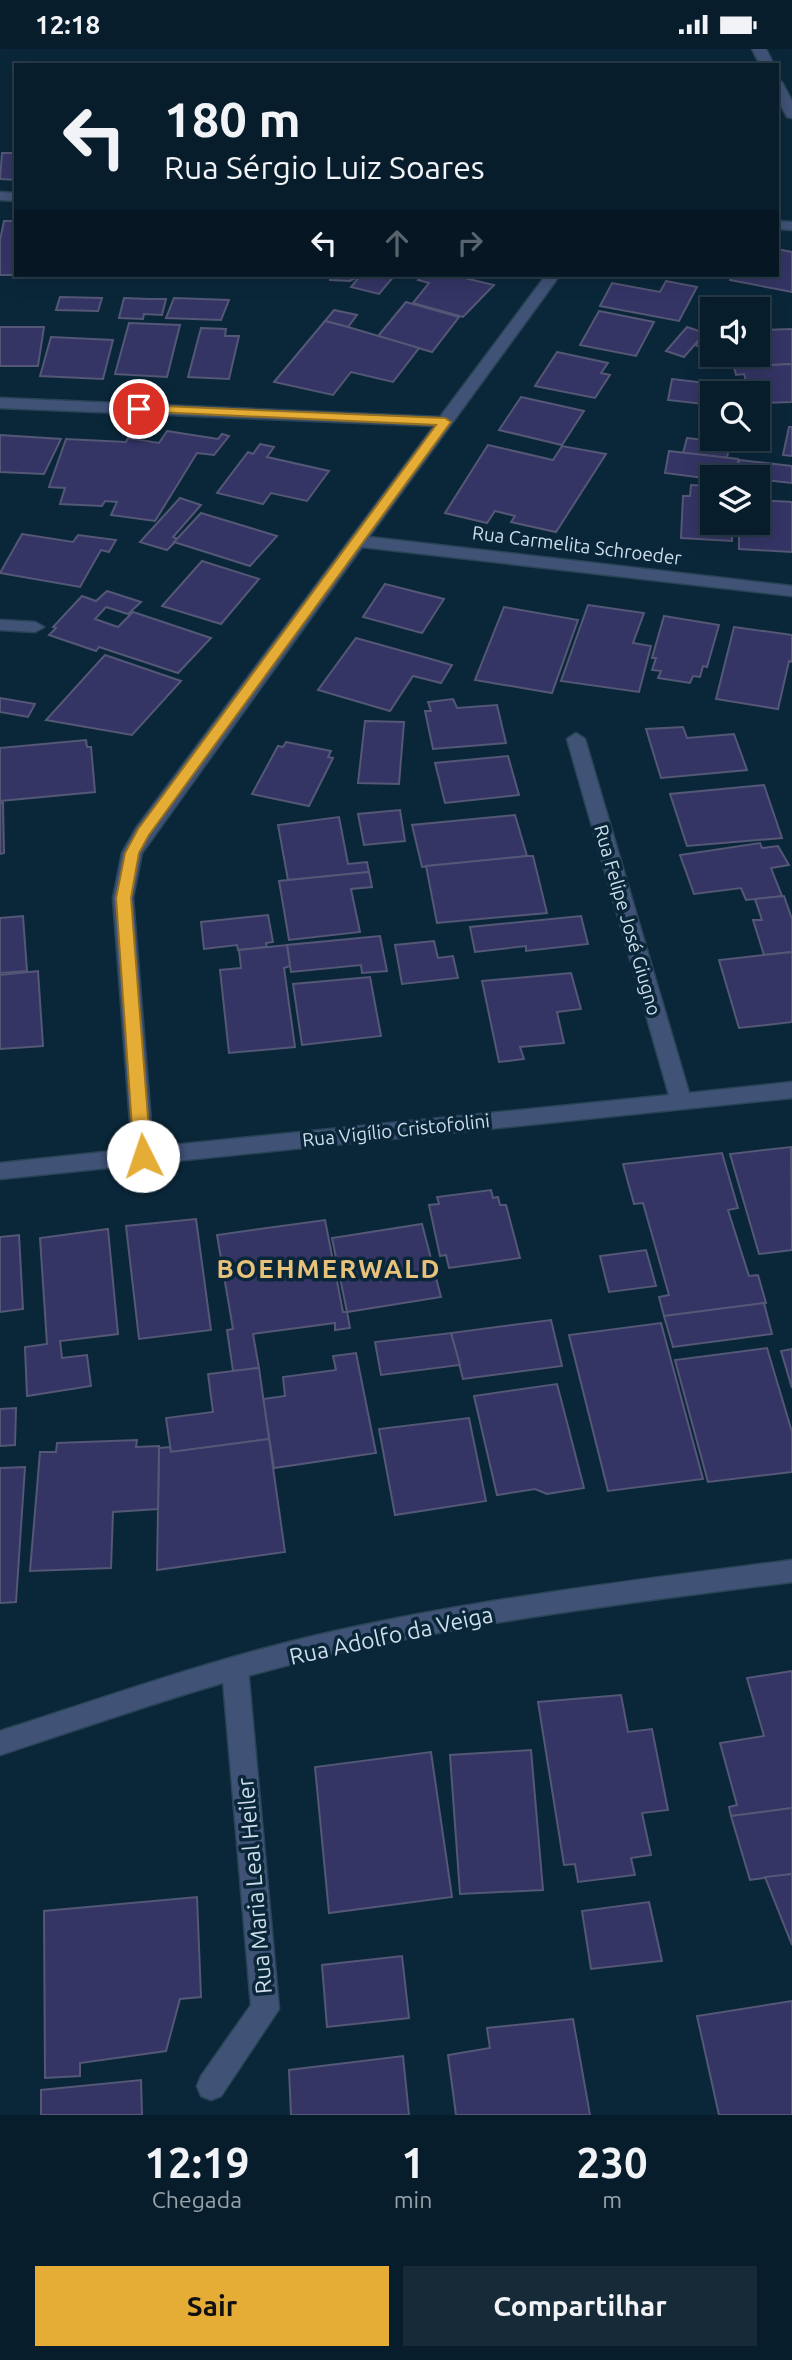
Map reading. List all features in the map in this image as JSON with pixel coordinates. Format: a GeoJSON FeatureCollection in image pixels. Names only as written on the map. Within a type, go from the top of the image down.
{"type":"FeatureCollection","features":[{"type":"Feature","properties":{"kind":"street"},"geometry":{"type":"LineString","coordinates":[[779,89],[792,114]]}},
{"type":"Feature","properties":{"kind":"street"},"geometry":{"type":"LineString","coordinates":[[143,1156],[123,898],[132,853],[143,833],[552,277]]}},
{"type":"Feature","properties":{"kind":"street"},"geometry":{"type":"LineString","coordinates":[[0,403],[445,422]]}},
{"type":"Feature","properties":{"kind":"street","name":"Rua Carmelita Schroeder"},"geometry":{"type":"LineString","coordinates":[[358,541],[792,591]]}},
{"type":"Feature","properties":{"kind":"street"},"geometry":{"type":"LineString","coordinates":[[0,625],[35,627]]}},
{"type":"Feature","properties":{"kind":"street","name":"Rua Felipe José Giugno"},"geometry":{"type":"LineString","coordinates":[[576,739],[681,1101]]}},
{"type":"Feature","properties":{"kind":"street","name":"Rua Vigílio Cristofolini"},"geometry":{"type":"LineString","coordinates":[[0,1171],[792,1090]]}},
{"type":"Feature","properties":{"kind":"street","name":"Rua Adolfo da Veiga"},"geometry":{"type":"LineString","coordinates":[[0,1743],[235,1669],[344,1641],[449,1620],[592,1597],[792,1571]]}},
{"type":"Feature","properties":{"kind":"street","name":"Rua Maria Leal Heiler"},"geometry":{"type":"LineString","coordinates":[[211,2086],[265,2009],[235,1669]]}},
{"type":"Feature","properties":{"kind":"building"},"geometry":{"type":"Polygon","coordinates":[[[2,153],[14,153],[14,180],[0,179],[2,153]]]}},
{"type":"Feature","properties":{"kind":"building"},"geometry":{"type":"Polygon","coordinates":[[[4,221],[14,221],[14,275],[0,275],[0,240],[4,221]]]}},
{"type":"Feature","properties":{"kind":"building"},"geometry":{"type":"Polygon","coordinates":[[[779,249],[792,252],[792,292],[730,280],[731,277],[779,277],[779,249]]]}},
{"type":"Feature","properties":{"kind":"building"},"geometry":{"type":"Polygon","coordinates":[[[331,277],[357,277],[350,281],[330,280],[331,277]]]}},
{"type":"Feature","properties":{"kind":"building"},"geometry":{"type":"Polygon","coordinates":[[[359,277],[393,277],[379,294],[351,287],[359,277]]]}},
{"type":"Feature","properties":{"kind":"building"},"geometry":{"type":"Polygon","coordinates":[[[421,277],[460,277],[494,285],[463,317],[413,303],[429,283],[418,280],[421,277]]]}},
{"type":"Feature","properties":{"kind":"building"},"geometry":{"type":"Polygon","coordinates":[[[666,281],[697,287],[679,321],[600,306],[612,283],[660,292],[666,281]]]}},
{"type":"Feature","properties":{"kind":"building"},"geometry":{"type":"Polygon","coordinates":[[[60,297],[102,298],[98,311],[56,310],[60,297]]]}},
{"type":"Feature","properties":{"kind":"building"},"geometry":{"type":"Polygon","coordinates":[[[124,298],[166,299],[162,315],[144,314],[143,319],[119,318],[124,298]]]}},
{"type":"Feature","properties":{"kind":"building"},"geometry":{"type":"Polygon","coordinates":[[[174,298],[229,300],[221,320],[166,318],[174,298]]]}},
{"type":"Feature","properties":{"kind":"building"},"geometry":{"type":"Polygon","coordinates":[[[406,302],[459,317],[432,352],[378,336],[406,302]]]}},
{"type":"Feature","properties":{"kind":"building"},"geometry":{"type":"Polygon","coordinates":[[[334,310],[357,315],[348,327],[325,321],[334,310]]]}},
{"type":"Feature","properties":{"kind":"building"},"geometry":{"type":"Polygon","coordinates":[[[599,311],[654,322],[636,356],[580,345],[599,311]]]}},
{"type":"Feature","properties":{"kind":"building"},"geometry":{"type":"Polygon","coordinates":[[[325,321],[419,348],[393,382],[351,372],[333,395],[274,382],[325,321]]]}},
{"type":"Feature","properties":{"kind":"building"},"geometry":{"type":"Polygon","coordinates":[[[129,323],[180,325],[167,377],[115,374],[129,323]]]}},
{"type":"Feature","properties":{"kind":"building"},"geometry":{"type":"Polygon","coordinates":[[[0,327],[44,327],[38,366],[0,366],[0,327]]]}},
{"type":"Feature","properties":{"kind":"building"},"geometry":{"type":"Polygon","coordinates":[[[687,327],[700,331],[700,339],[684,357],[666,351],[687,327]]]}},
{"type":"Feature","properties":{"kind":"building"},"geometry":{"type":"Polygon","coordinates":[[[201,328],[226,329],[225,336],[239,336],[229,379],[188,377],[201,328]]]}},
{"type":"Feature","properties":{"kind":"building"},"geometry":{"type":"Polygon","coordinates":[[[792,329],[792,364],[770,365],[770,330],[792,329]]]}},
{"type":"Feature","properties":{"kind":"building"},"geometry":{"type":"Polygon","coordinates":[[[51,337],[113,340],[103,379],[40,376],[51,337]]]}},
{"type":"Feature","properties":{"kind":"building"},"geometry":{"type":"Polygon","coordinates":[[[557,352],[608,363],[601,373],[610,375],[595,398],[535,386],[557,352]]]}},
{"type":"Feature","properties":{"kind":"building"},"geometry":{"type":"Polygon","coordinates":[[[792,364],[792,402],[770,403],[770,381],[746,381],[744,374],[736,375],[734,367],[792,364]]]}},
{"type":"Feature","properties":{"kind":"building"},"geometry":{"type":"Polygon","coordinates":[[[672,379],[700,382],[700,404],[668,400],[672,379]]]}},
{"type":"Feature","properties":{"kind":"building"},"geometry":{"type":"Polygon","coordinates":[[[521,397],[584,411],[562,445],[499,430],[521,397]]]}},
{"type":"Feature","properties":{"kind":"building"},"geometry":{"type":"Polygon","coordinates":[[[789,427],[792,427],[792,456],[783,455],[789,427]]]}},
{"type":"Feature","properties":{"kind":"building"},"geometry":{"type":"Polygon","coordinates":[[[167,431],[218,439],[222,434],[229,436],[214,455],[197,453],[155,521],[111,515],[117,502],[105,501],[102,506],[60,504],[65,488],[49,487],[66,439],[126,442],[128,438],[159,443],[167,431]]]}},
{"type":"Feature","properties":{"kind":"building"},"geometry":{"type":"Polygon","coordinates":[[[0,435],[61,439],[44,474],[0,472],[0,435]]]}},
{"type":"Feature","properties":{"kind":"building"},"geometry":{"type":"Polygon","coordinates":[[[687,438],[700,440],[700,451],[728,451],[727,458],[683,453],[687,438]]]}},
{"type":"Feature","properties":{"kind":"building"},"geometry":{"type":"Polygon","coordinates":[[[260,444],[274,447],[267,457],[329,471],[307,501],[271,493],[263,504],[217,493],[248,452],[253,454],[260,444]]]}},
{"type":"Feature","properties":{"kind":"building"},"geometry":{"type":"Polygon","coordinates":[[[488,445],[553,460],[562,446],[606,454],[556,532],[511,522],[515,516],[495,511],[487,523],[445,513],[488,445]]]}},
{"type":"Feature","properties":{"kind":"building"},"geometry":{"type":"Polygon","coordinates":[[[669,451],[738,459],[738,465],[700,465],[700,477],[665,473],[669,451]]]}},
{"type":"Feature","properties":{"kind":"building"},"geometry":{"type":"Polygon","coordinates":[[[739,460],[792,466],[792,483],[770,481],[770,465],[739,465],[739,460]]]}},
{"type":"Feature","properties":{"kind":"building"},"geometry":{"type":"Polygon","coordinates":[[[691,485],[700,485],[700,535],[732,535],[732,541],[681,538],[683,496],[690,496],[691,485]]]}},
{"type":"Feature","properties":{"kind":"building"},"geometry":{"type":"Polygon","coordinates":[[[180,498],[201,505],[173,537],[178,539],[167,550],[140,542],[180,498]]]}},
{"type":"Feature","properties":{"kind":"building"},"geometry":{"type":"Polygon","coordinates":[[[770,501],[792,502],[792,552],[739,549],[739,535],[770,535],[770,501]]]}},
{"type":"Feature","properties":{"kind":"building"},"geometry":{"type":"Polygon","coordinates":[[[201,513],[277,536],[250,566],[174,542],[201,513]]]}},
{"type":"Feature","properties":{"kind":"building"},"geometry":{"type":"Polygon","coordinates":[[[22,534],[73,542],[78,535],[116,540],[109,552],[101,550],[80,587],[0,573],[22,534]]]}},
{"type":"Feature","properties":{"kind":"building"},"geometry":{"type":"Polygon","coordinates":[[[202,561],[259,579],[221,624],[162,606],[202,561]]]}},
{"type":"Feature","properties":{"kind":"building"},"geometry":{"type":"Polygon","coordinates":[[[385,584],[444,599],[422,633],[363,617],[385,584]]]}},
{"type":"Feature","properties":{"kind":"building"},"geometry":{"type":"Polygon","coordinates":[[[107,591],[141,602],[128,614],[106,607],[95,619],[118,627],[133,612],[211,638],[178,673],[99,647],[96,651],[49,635],[56,628],[53,627],[82,596],[96,601],[107,591]]]}},
{"type":"Feature","properties":{"kind":"building"},"geometry":{"type":"Polygon","coordinates":[[[588,605],[644,613],[633,643],[651,646],[639,692],[561,681],[588,605]]]}},
{"type":"Feature","properties":{"kind":"building"},"geometry":{"type":"Polygon","coordinates":[[[504,607],[578,620],[552,693],[475,680],[504,607]]]}},
{"type":"Feature","properties":{"kind":"building"},"geometry":{"type":"Polygon","coordinates":[[[664,616],[719,625],[707,667],[703,666],[700,677],[693,676],[690,683],[658,678],[661,671],[652,670],[656,658],[652,658],[664,616]]]}},
{"type":"Feature","properties":{"kind":"building"},"geometry":{"type":"Polygon","coordinates":[[[734,627],[792,635],[792,662],[789,661],[778,709],[716,699],[734,627]]]}},
{"type":"Feature","properties":{"kind":"building"},"geometry":{"type":"Polygon","coordinates":[[[356,638],[452,665],[441,683],[413,676],[390,711],[318,690],[356,638]]]}},
{"type":"Feature","properties":{"kind":"building"},"geometry":{"type":"Polygon","coordinates":[[[105,655],[181,681],[132,735],[46,720],[105,655]]]}},
{"type":"Feature","properties":{"kind":"building"},"geometry":{"type":"Polygon","coordinates":[[[0,698],[35,704],[28,717],[0,712],[0,698]]]}},
{"type":"Feature","properties":{"kind":"building"},"geometry":{"type":"Polygon","coordinates":[[[453,699],[457,708],[497,705],[506,743],[433,749],[425,711],[431,711],[428,702],[453,699]]]}},
{"type":"Feature","properties":{"kind":"building"},"geometry":{"type":"Polygon","coordinates":[[[365,721],[404,722],[399,784],[358,783],[365,721]]]}},
{"type":"Feature","properties":{"kind":"building"},"geometry":{"type":"Polygon","coordinates":[[[683,727],[687,738],[734,734],[747,770],[661,778],[646,729],[683,727]]]}},
{"type":"Feature","properties":{"kind":"building"},"geometry":{"type":"Polygon","coordinates":[[[86,740],[87,747],[91,747],[95,792],[0,801],[0,748],[86,740]]]}},
{"type":"Feature","properties":{"kind":"building"},"geometry":{"type":"Polygon","coordinates":[[[286,742],[331,751],[328,757],[333,758],[309,806],[252,794],[278,746],[283,747],[286,742]]]}},
{"type":"Feature","properties":{"kind":"building"},"geometry":{"type":"Polygon","coordinates":[[[508,756],[519,795],[445,803],[435,763],[508,756]]]}},
{"type":"Feature","properties":{"kind":"building"},"geometry":{"type":"Polygon","coordinates":[[[764,785],[782,838],[687,846],[670,794],[764,785]]]}},
{"type":"Feature","properties":{"kind":"building"},"geometry":{"type":"Polygon","coordinates":[[[0,803],[3,803],[4,853],[0,854],[0,803]]]}},
{"type":"Feature","properties":{"kind":"building"},"geometry":{"type":"Polygon","coordinates":[[[400,810],[405,841],[364,845],[358,814],[400,810]]]}},
{"type":"Feature","properties":{"kind":"building"},"geometry":{"type":"Polygon","coordinates":[[[515,815],[527,856],[422,867],[412,825],[515,815]]]}},
{"type":"Feature","properties":{"kind":"building"},"geometry":{"type":"Polygon","coordinates":[[[339,817],[348,864],[367,862],[369,872],[288,880],[278,825],[339,817]]]}},
{"type":"Feature","properties":{"kind":"building"},"geometry":{"type":"Polygon","coordinates":[[[760,843],[762,848],[778,846],[789,865],[771,868],[782,896],[746,900],[741,888],[694,894],[680,855],[760,843]]]}},
{"type":"Feature","properties":{"kind":"building"},"geometry":{"type":"Polygon","coordinates":[[[533,856],[547,913],[437,923],[426,866],[533,856]]]}},
{"type":"Feature","properties":{"kind":"building"},"geometry":{"type":"Polygon","coordinates":[[[369,872],[372,887],[351,889],[360,932],[289,940],[279,881],[369,872]]]}},
{"type":"Feature","properties":{"kind":"building"},"geometry":{"type":"Polygon","coordinates":[[[784,896],[792,919],[792,952],[764,955],[753,920],[762,920],[755,899],[784,896]]]}},
{"type":"Feature","properties":{"kind":"building"},"geometry":{"type":"Polygon","coordinates":[[[268,915],[273,942],[266,943],[267,947],[238,950],[237,945],[204,949],[201,922],[268,915]]]}},
{"type":"Feature","properties":{"kind":"building"},"geometry":{"type":"Polygon","coordinates":[[[23,916],[27,971],[0,973],[0,918],[23,916]]]}},
{"type":"Feature","properties":{"kind":"building"},"geometry":{"type":"Polygon","coordinates":[[[581,916],[588,944],[526,951],[526,946],[475,952],[470,927],[581,916]]]}},
{"type":"Feature","properties":{"kind":"building"},"geometry":{"type":"Polygon","coordinates":[[[380,936],[387,971],[362,973],[361,965],[291,972],[287,945],[380,936]]]}},
{"type":"Feature","properties":{"kind":"building"},"geometry":{"type":"Polygon","coordinates":[[[434,941],[438,958],[453,956],[458,978],[402,984],[395,945],[434,941]]]}},
{"type":"Feature","properties":{"kind":"building"},"geometry":{"type":"Polygon","coordinates":[[[287,945],[290,966],[284,968],[295,1047],[229,1053],[220,970],[241,968],[239,950],[287,945]]]}},
{"type":"Feature","properties":{"kind":"building"},"geometry":{"type":"Polygon","coordinates":[[[792,952],[792,1022],[739,1028],[719,960],[792,952]]]}},
{"type":"Feature","properties":{"kind":"building"},"geometry":{"type":"Polygon","coordinates":[[[38,971],[43,1046],[0,1049],[0,975],[38,971]]]}},
{"type":"Feature","properties":{"kind":"building"},"geometry":{"type":"Polygon","coordinates":[[[571,973],[581,1009],[557,1012],[564,1043],[520,1047],[524,1059],[499,1062],[482,981],[571,973]]]}},
{"type":"Feature","properties":{"kind":"building"},"geometry":{"type":"Polygon","coordinates":[[[370,977],[381,1036],[302,1045],[293,984],[370,977]]]}},
{"type":"Feature","properties":{"kind":"building"},"geometry":{"type":"Polygon","coordinates":[[[791,1147],[792,1250],[759,1254],[730,1154],[791,1147]]]}},
{"type":"Feature","properties":{"kind":"building"},"geometry":{"type":"Polygon","coordinates":[[[722,1153],[738,1208],[728,1210],[749,1276],[758,1275],[766,1303],[664,1316],[659,1297],[669,1295],[643,1203],[634,1204],[623,1164],[722,1153]]]}},
{"type":"Feature","properties":{"kind":"building"},"geometry":{"type":"Polygon","coordinates":[[[491,1190],[493,1198],[498,1197],[500,1205],[506,1205],[520,1258],[449,1268],[446,1255],[440,1256],[429,1205],[439,1204],[437,1197],[491,1190]]]}},
{"type":"Feature","properties":{"kind":"building"},"geometry":{"type":"Polygon","coordinates":[[[196,1219],[211,1330],[139,1339],[126,1226],[196,1219]]]}},
{"type":"Feature","properties":{"kind":"building"},"geometry":{"type":"Polygon","coordinates":[[[325,1220],[343,1312],[347,1312],[350,1328],[335,1330],[335,1323],[253,1334],[259,1368],[233,1371],[227,1330],[233,1329],[217,1235],[325,1220]]]}},
{"type":"Feature","properties":{"kind":"building"},"geometry":{"type":"Polygon","coordinates":[[[422,1224],[441,1297],[347,1312],[332,1238],[422,1224]]]}},
{"type":"Feature","properties":{"kind":"building"},"geometry":{"type":"Polygon","coordinates":[[[108,1229],[118,1334],[60,1341],[62,1358],[87,1355],[91,1386],[27,1396],[25,1347],[47,1344],[40,1238],[108,1229]]]}},
{"type":"Feature","properties":{"kind":"building"},"geometry":{"type":"Polygon","coordinates":[[[19,1235],[23,1309],[0,1312],[0,1237],[19,1235]]]}},
{"type":"Feature","properties":{"kind":"building"},"geometry":{"type":"Polygon","coordinates":[[[646,1250],[656,1286],[609,1292],[600,1256],[646,1250]]]}},
{"type":"Feature","properties":{"kind":"building"},"geometry":{"type":"Polygon","coordinates":[[[764,1303],[772,1334],[673,1347],[664,1316],[764,1303]]]}},
{"type":"Feature","properties":{"kind":"building"},"geometry":{"type":"Polygon","coordinates":[[[551,1320],[562,1366],[463,1379],[451,1333],[551,1320]]]}},
{"type":"Feature","properties":{"kind":"building"},"geometry":{"type":"Polygon","coordinates":[[[661,1323],[703,1479],[608,1491],[569,1335],[661,1323]]]}},
{"type":"Feature","properties":{"kind":"building"},"geometry":{"type":"Polygon","coordinates":[[[451,1333],[460,1365],[381,1375],[375,1342],[451,1333]]]}},
{"type":"Feature","properties":{"kind":"building"},"geometry":{"type":"Polygon","coordinates":[[[767,1348],[792,1432],[792,1472],[708,1482],[675,1360],[767,1348]]]}},
{"type":"Feature","properties":{"kind":"building"},"geometry":{"type":"Polygon","coordinates":[[[792,1349],[792,1388],[781,1351],[792,1349]]]}},
{"type":"Feature","properties":{"kind":"building"},"geometry":{"type":"Polygon","coordinates":[[[356,1353],[376,1453],[274,1468],[263,1399],[285,1396],[283,1377],[336,1370],[333,1356],[356,1353]]]}},
{"type":"Feature","properties":{"kind":"building"},"geometry":{"type":"Polygon","coordinates":[[[259,1368],[269,1439],[171,1452],[166,1418],[213,1412],[208,1374],[259,1368]]]}},
{"type":"Feature","properties":{"kind":"building"},"geometry":{"type":"Polygon","coordinates":[[[557,1384],[584,1488],[547,1494],[535,1489],[497,1495],[474,1396],[557,1384]]]}},
{"type":"Feature","properties":{"kind":"building"},"geometry":{"type":"Polygon","coordinates":[[[16,1408],[15,1445],[0,1446],[0,1409],[16,1408]]]}},
{"type":"Feature","properties":{"kind":"building"},"geometry":{"type":"Polygon","coordinates":[[[469,1418],[486,1501],[395,1515],[379,1429],[469,1418]]]}},
{"type":"Feature","properties":{"kind":"building"},"geometry":{"type":"Polygon","coordinates":[[[269,1439],[285,1552],[157,1570],[159,1448],[170,1447],[171,1452],[269,1439]]]}},
{"type":"Feature","properties":{"kind":"building"},"geometry":{"type":"Polygon","coordinates":[[[137,1440],[136,1447],[159,1446],[158,1509],[113,1512],[111,1568],[30,1571],[40,1452],[56,1452],[57,1443],[137,1440]]]}},
{"type":"Feature","properties":{"kind":"building"},"geometry":{"type":"Polygon","coordinates":[[[25,1467],[16,1602],[0,1603],[0,1468],[25,1467]]]}},
{"type":"Feature","properties":{"kind":"building"},"geometry":{"type":"Polygon","coordinates":[[[792,1671],[792,1808],[731,1816],[729,1807],[737,1805],[720,1743],[764,1736],[747,1678],[792,1671]]]}},
{"type":"Feature","properties":{"kind":"building"},"geometry":{"type":"Polygon","coordinates":[[[621,1695],[628,1732],[652,1729],[668,1810],[642,1813],[651,1855],[631,1858],[635,1875],[578,1882],[575,1864],[564,1865],[538,1702],[621,1695]]]}},
{"type":"Feature","properties":{"kind":"building"},"geometry":{"type":"Polygon","coordinates":[[[531,1750],[543,1890],[460,1894],[450,1755],[531,1750]]]}},
{"type":"Feature","properties":{"kind":"building"},"geometry":{"type":"Polygon","coordinates":[[[431,1752],[452,1897],[329,1913],[315,1767],[431,1752]]]}},
{"type":"Feature","properties":{"kind":"building"},"geometry":{"type":"Polygon","coordinates":[[[792,1808],[792,1874],[750,1880],[731,1816],[792,1808]]]}},
{"type":"Feature","properties":{"kind":"building"},"geometry":{"type":"Polygon","coordinates":[[[792,1874],[792,1945],[765,1877],[792,1874]]]}},
{"type":"Feature","properties":{"kind":"building"},"geometry":{"type":"Polygon","coordinates":[[[197,1897],[201,1997],[180,1999],[166,2051],[80,2063],[80,2076],[45,2078],[44,1911],[197,1897]]]}},
{"type":"Feature","properties":{"kind":"building"},"geometry":{"type":"Polygon","coordinates":[[[649,1902],[662,1961],[591,1969],[582,1911],[649,1902]]]}},
{"type":"Feature","properties":{"kind":"building"},"geometry":{"type":"Polygon","coordinates":[[[402,1956],[409,2018],[327,2027],[322,1965],[402,1956]]]}},
{"type":"Feature","properties":{"kind":"building"},"geometry":{"type":"Polygon","coordinates":[[[792,2001],[792,2115],[719,2115],[697,2016],[792,2001]]]}},
{"type":"Feature","properties":{"kind":"building"},"geometry":{"type":"Polygon","coordinates":[[[573,2019],[590,2115],[456,2115],[448,2055],[490,2048],[487,2028],[573,2019]]]}},
{"type":"Feature","properties":{"kind":"building"},"geometry":{"type":"Polygon","coordinates":[[[403,2056],[409,2115],[291,2115],[289,2070],[403,2056]]]}},
{"type":"Feature","properties":{"kind":"building"},"geometry":{"type":"Polygon","coordinates":[[[141,2080],[142,2115],[41,2115],[41,2090],[141,2080]]]}},
{"type":"Feature","properties":{"kind":"district","name":"BOEHMERWALD"},"geometry":{"type":"Point","coordinates":[329,1268]}},
{"type":"Feature","properties":{"kind":"route"},"geometry":{"type":"LineString","coordinates":[[139,409],[445,422],[143,833],[132,853],[125,876],[123,898],[143,1156]]}}]}
